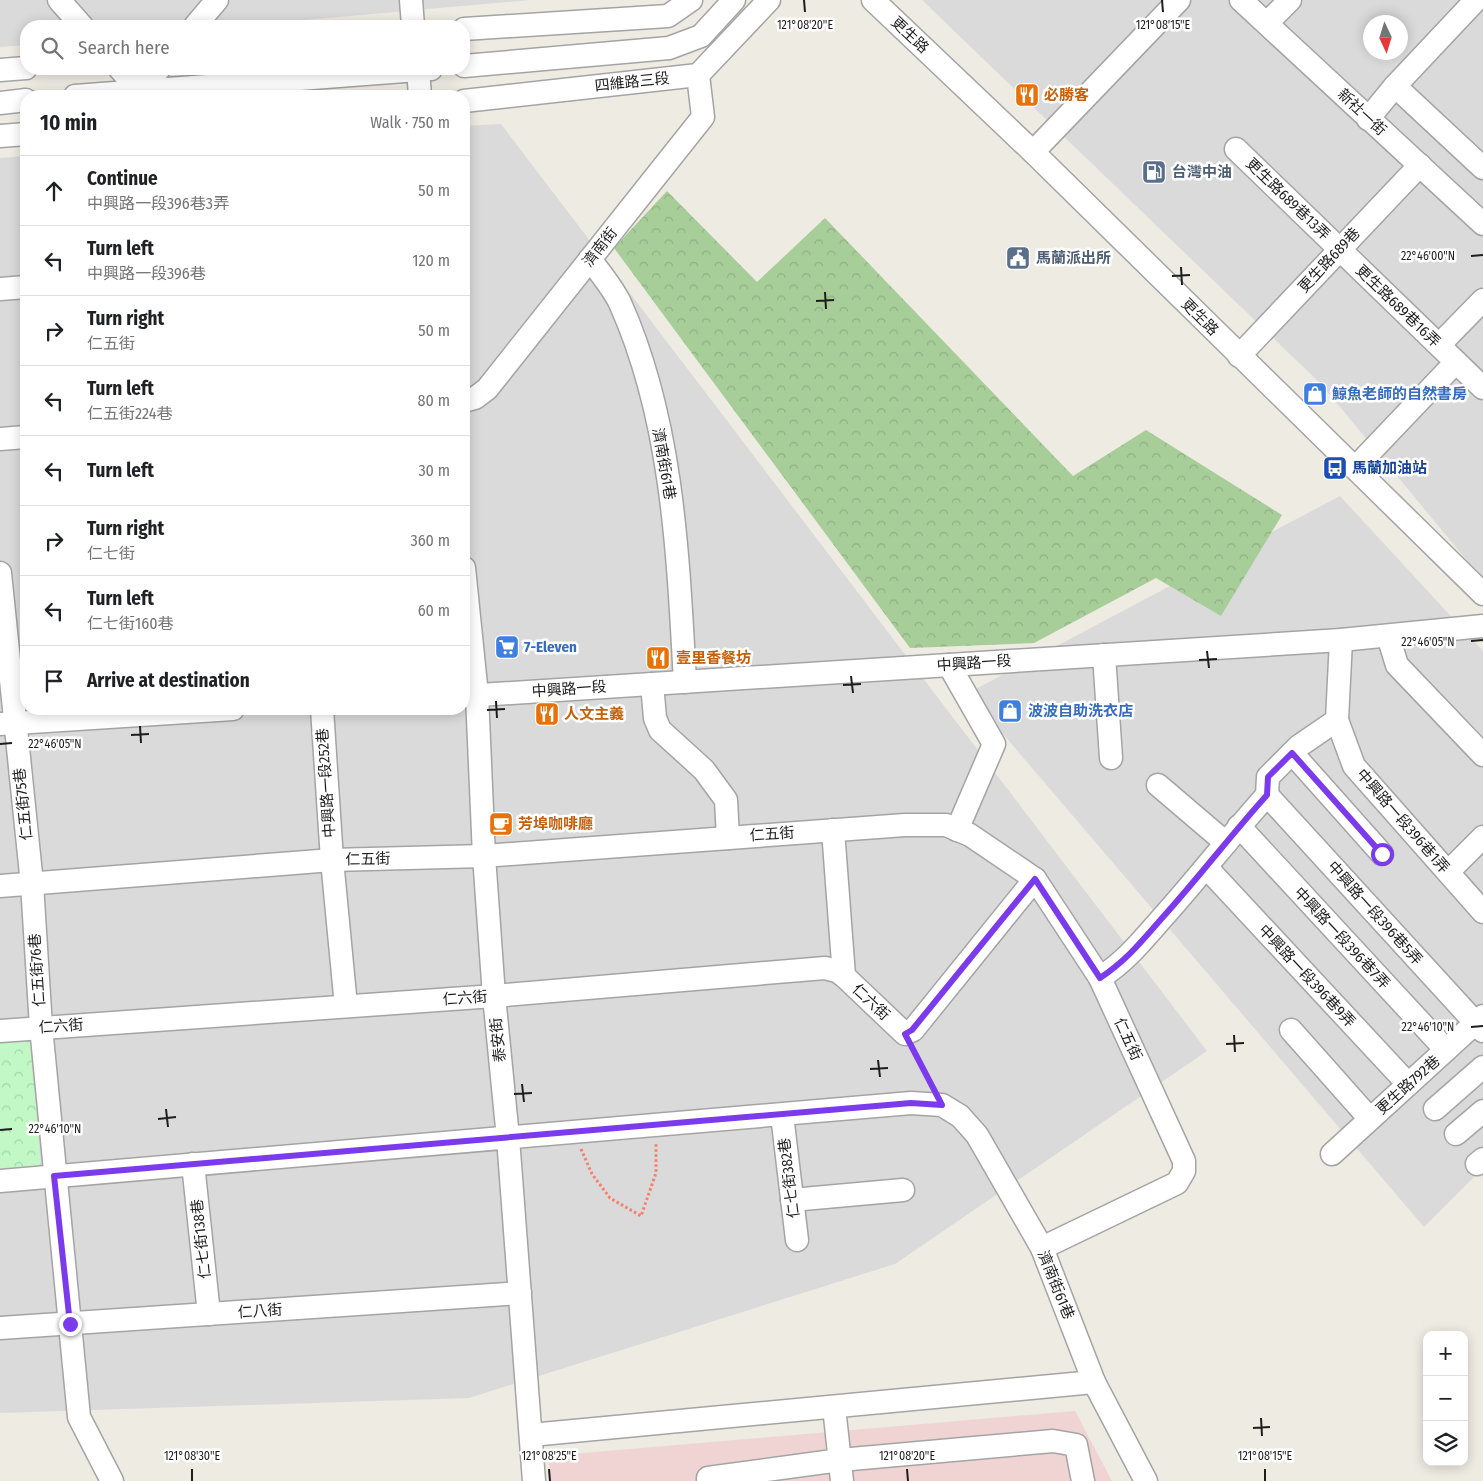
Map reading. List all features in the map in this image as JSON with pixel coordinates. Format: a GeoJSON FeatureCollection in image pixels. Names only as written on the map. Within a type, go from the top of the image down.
{"type":"FeatureCollection","features":[{"type":"Feature","properties":{"kind":"street"},"geometry":{"type":"LineString","coordinates":[[59,0],[77,20]]}},
{"type":"Feature","properties":{"kind":"street"},"geometry":{"type":"LineString","coordinates":[[200,20],[217,0]]}},
{"type":"Feature","properties":{"kind":"street"},"geometry":{"type":"LineString","coordinates":[[412,0],[413,20]]}},
{"type":"Feature","properties":{"kind":"street"},"geometry":{"type":"LineString","coordinates":[[470,29],[668,16],[691,0]]}},
{"type":"Feature","properties":{"kind":"street","name":"四維路三段"},"geometry":{"type":"LineString","coordinates":[[470,65],[669,48],[701,36],[734,0]]}},
{"type":"Feature","properties":{"kind":"street"},"geometry":{"type":"LineString","coordinates":[[698,75],[769,0]]}},
{"type":"Feature","properties":{"kind":"street","name":"更生路"},"geometry":{"type":"LineString","coordinates":[[873,0],[1033,152],[1483,594]]}},
{"type":"Feature","properties":{"kind":"street"},"geometry":{"type":"LineString","coordinates":[[1033,152],[1178,0]]}},
{"type":"Feature","properties":{"kind":"street","name":"新社一街"},"geometry":{"type":"LineString","coordinates":[[1241,0],[1483,224]]}},
{"type":"Feature","properties":{"kind":"street"},"geometry":{"type":"LineString","coordinates":[[1267,23],[1290,0]]}},
{"type":"Feature","properties":{"kind":"street"},"geometry":{"type":"LineString","coordinates":[[1368,119],[1395,86],[1476,0]]}},
{"type":"Feature","properties":{"kind":"street"},"geometry":{"type":"LineString","coordinates":[[0,70],[20,68]]}},
{"type":"Feature","properties":{"kind":"street"},"geometry":{"type":"LineString","coordinates":[[125,75],[139,90]]}},
{"type":"Feature","properties":{"kind":"street"},"geometry":{"type":"LineString","coordinates":[[141,90],[153,75]]}},
{"type":"Feature","properties":{"kind":"street"},"geometry":{"type":"LineString","coordinates":[[153,90],[346,75]]}},
{"type":"Feature","properties":{"kind":"street"},"geometry":{"type":"LineString","coordinates":[[421,90],[422,75]]}},
{"type":"Feature","properties":{"kind":"street","name":"四維路三段"},"geometry":{"type":"LineString","coordinates":[[470,100],[698,75]]}},
{"type":"Feature","properties":{"kind":"street","name":"濟南街"},"geometry":{"type":"LineString","coordinates":[[470,399],[487,389],[703,118],[698,75]]}},
{"type":"Feature","properties":{"kind":"street"},"geometry":{"type":"LineString","coordinates":[[1395,86],[1483,168]]}},
{"type":"Feature","properties":{"kind":"street"},"geometry":{"type":"LineString","coordinates":[[0,103],[20,101]]}},
{"type":"Feature","properties":{"kind":"street"},"geometry":{"type":"LineString","coordinates":[[0,136],[20,134]]}},
{"type":"Feature","properties":{"kind":"street","name":"更生路689巷13弄"},"geometry":{"type":"LineString","coordinates":[[1236,149],[1340,249]]}},
{"type":"Feature","properties":{"kind":"street","name":"更生路689巷"},"geometry":{"type":"LineString","coordinates":[[1239,356],[1420,165]]}},
{"type":"Feature","properties":{"kind":"street","name":"更生路689巷16弄"},"geometry":{"type":"LineString","coordinates":[[1340,249],[1483,388]]}},
{"type":"Feature","properties":{"kind":"street","name":"濟南街61巷"},"geometry":{"type":"LineString","coordinates":[[590,259],[619,301],[639,354],[663,448],[677,544],[685,682]]}},
{"type":"Feature","properties":{"kind":"street"},"geometry":{"type":"LineString","coordinates":[[0,289],[20,287]]}},
{"type":"Feature","properties":{"kind":"street"},"geometry":{"type":"LineString","coordinates":[[1439,345],[1483,300]]}},
{"type":"Feature","properties":{"kind":"street"},"geometry":{"type":"LineString","coordinates":[[1355,468],[1456,362]]}},
{"type":"Feature","properties":{"kind":"street"},"geometry":{"type":"LineString","coordinates":[[0,439],[20,437]]}},
{"type":"Feature","properties":{"kind":"street","name":"仁五街75巷"},"geometry":{"type":"LineString","coordinates":[[0,583],[7,724],[32,884]]}},
{"type":"Feature","properties":{"kind":"street","name":"中興路一段"},"geometry":{"type":"LineString","coordinates":[[470,696],[1341,640],[1483,626]]}},
{"type":"Feature","properties":{"kind":"street"},"geometry":{"type":"LineString","coordinates":[[1388,636],[1397,665],[1483,756]]}},
{"type":"Feature","properties":{"kind":"street"},"geometry":{"type":"LineString","coordinates":[[1100,978],[1122,964],[1207,868],[1233,834],[1267,795],[1268,777],[1292,753],[1337,720],[1341,640]]}},
{"type":"Feature","properties":{"kind":"street"},"geometry":{"type":"LineString","coordinates":[[1104,655],[1111,758]]}},
{"type":"Feature","properties":{"kind":"street"},"geometry":{"type":"LineString","coordinates":[[949,665],[994,744],[957,830]]}},
{"type":"Feature","properties":{"kind":"street"},"geometry":{"type":"LineString","coordinates":[[652,684],[655,718],[660,730],[704,770],[726,800],[728,838]]}},
{"type":"Feature","properties":{"kind":"street","name":"泰安街"},"geometry":{"type":"LineString","coordinates":[[470,696],[494,996],[508,1138],[534,1481]]}},
{"type":"Feature","properties":{"kind":"street"},"geometry":{"type":"LineString","coordinates":[[7,724],[114,715]]}},
{"type":"Feature","properties":{"kind":"street","name":"中興路一段252巷"},"geometry":{"type":"LineString","coordinates":[[322,715],[332,860],[346,1006]]}},
{"type":"Feature","properties":{"kind":"street","name":"中興路一段396巷1弄"},"geometry":{"type":"LineString","coordinates":[[1337,720],[1354,766],[1483,912]]}},
{"type":"Feature","properties":{"kind":"street"},"geometry":{"type":"LineString","coordinates":[[1292,753],[1382,854]]}},
{"type":"Feature","properties":{"kind":"street","name":"中興路一段396巷7弄"},"geometry":{"type":"LineString","coordinates":[[1158,785],[1233,834],[1446,1050]]}},
{"type":"Feature","properties":{"kind":"street","name":"中興路一段396巷5弄"},"geometry":{"type":"LineString","coordinates":[[1267,795],[1480,1024]]}},
{"type":"Feature","properties":{"kind":"street","name":"仁五街"},"geometry":{"type":"LineString","coordinates":[[0,886],[332,860],[484,856],[905,824],[946,825],[970,835],[1035,879],[1100,978],[1184,1161],[1184,1171],[1177,1183],[1042,1248]]}},
{"type":"Feature","properties":{"kind":"street"},"geometry":{"type":"LineString","coordinates":[[833,830],[844,976]]}},
{"type":"Feature","properties":{"kind":"street"},"geometry":{"type":"LineString","coordinates":[[1448,872],[1483,837]]}},
{"type":"Feature","properties":{"kind":"street","name":"中興路一段396巷9弄"},"geometry":{"type":"LineString","coordinates":[[1207,868],[1408,1084]]}},
{"type":"Feature","properties":{"kind":"street"},"geometry":{"type":"LineString","coordinates":[[905,1034],[912,1030],[1035,879]]}},
{"type":"Feature","properties":{"kind":"street","name":"仁五街76巷"},"geometry":{"type":"LineString","coordinates":[[32,884],[41,1027],[54,1176],[79,1417],[112,1481]]}},
{"type":"Feature","properties":{"kind":"street","name":"仁六街"},"geometry":{"type":"LineString","coordinates":[[0,1031],[494,996],[825,968],[837,971],[844,976],[905,1034]]}},
{"type":"Feature","properties":{"kind":"street","name":"更生路792巷"},"geometry":{"type":"LineString","coordinates":[[1332,1154],[1446,1050],[1480,1024]]}},
{"type":"Feature","properties":{"kind":"street"},"geometry":{"type":"LineString","coordinates":[[1290,1030],[1370,1119]]}},
{"type":"Feature","properties":{"kind":"street"},"geometry":{"type":"LineString","coordinates":[[1435,1109],[1483,1067]]}},
{"type":"Feature","properties":{"kind":"street"},"geometry":{"type":"LineString","coordinates":[[0,1181],[911,1103],[942,1105]]}},
{"type":"Feature","properties":{"kind":"street","name":"濟南街61巷"},"geometry":{"type":"LineString","coordinates":[[942,1105],[960,1116],[977,1135],[1042,1248],[1094,1382],[1146,1481]]}},
{"type":"Feature","properties":{"kind":"street"},"geometry":{"type":"LineString","coordinates":[[1456,1134],[1483,1111]]}},
{"type":"Feature","properties":{"kind":"street","name":"仁七街382巷"},"geometry":{"type":"LineString","coordinates":[[782,1115],[797,1240]]}},
{"type":"Feature","properties":{"kind":"street","name":"仁七街138巷"},"geometry":{"type":"LineString","coordinates":[[193,1164],[209,1314]]}},
{"type":"Feature","properties":{"kind":"street"},"geometry":{"type":"LineString","coordinates":[[792,1200],[902,1190]]}},
{"type":"Feature","properties":{"kind":"street","name":"仁八街"},"geometry":{"type":"LineString","coordinates":[[0,1328],[520,1293]]}},
{"type":"Feature","properties":{"kind":"street"},"geometry":{"type":"LineString","coordinates":[[531,1435],[1094,1382]]}},
{"type":"Feature","properties":{"kind":"street"},"geometry":{"type":"LineString","coordinates":[[834,1407],[841,1471]]}},
{"type":"Feature","properties":{"kind":"street"},"geometry":{"type":"LineString","coordinates":[[708,1481],[708,1478],[841,1471],[1053,1441],[1076,1445],[1083,1481]]}},
{"type":"Feature","properties":{"kind":"path"},"geometry":{"type":"LineString","coordinates":[[905,1034],[942,1105]]}},
{"type":"Feature","properties":{"kind":"path"},"geometry":{"type":"LineString","coordinates":[[573,1132],[592,1174],[610,1198],[641,1216],[656,1173],[657,1125]]}},
{"type":"Feature","properties":{"kind":"shaded area"},"geometry":{"type":"Polygon","coordinates":[[[0,0],[531,0],[304,20],[20,20],[20,45],[0,47],[0,0]]]}},
{"type":"Feature","properties":{"kind":"shaded area"},"geometry":{"type":"Polygon","coordinates":[[[922,0],[1483,0],[1483,580],[1321,384],[922,0]]]}},
{"type":"Feature","properties":{"kind":"shaded area"},"geometry":{"type":"Polygon","coordinates":[[[501,124],[1207,1051],[895,1264],[469,1398],[0,1413],[0,158],[20,156],[20,715],[470,715],[470,126],[501,124]]]}},
{"type":"Feature","properties":{"kind":"shaded area"},"geometry":{"type":"Polygon","coordinates":[[[1340,496],[1483,651],[1483,1168],[1424,1227],[968,693],[1340,496]]]}},
{"type":"Feature","properties":{"kind":"shaded area"},"geometry":{"type":"Polygon","coordinates":[[[1075,1411],[1112,1481],[551,1481],[548,1456],[1075,1411]]]}},
{"type":"Feature","properties":{"kind":"green space"},"geometry":{"type":"Polygon","coordinates":[[[667,191],[757,282],[825,218],[1073,476],[1146,430],[1282,515],[1221,616],[1156,578],[1034,643],[910,648],[614,248],[667,191]]]}},
{"type":"Feature","properties":{"kind":"green space"},"geometry":{"type":"Polygon","coordinates":[[[30,1036],[41,1167],[0,1170],[0,1039],[30,1036]]]}},
{"type":"Feature","properties":{"kind":"place","name":"必勝客"},"geometry":{"type":"Point","coordinates":[1027,95]}},
{"type":"Feature","properties":{"kind":"place","name":"台灣中油"},"geometry":{"type":"Point","coordinates":[1154,172]}},
{"type":"Feature","properties":{"kind":"place","name":"馬蘭派出所"},"geometry":{"type":"Point","coordinates":[1018,258]}},
{"type":"Feature","properties":{"kind":"place","name":"鯨魚老師的自然書房"},"geometry":{"type":"Point","coordinates":[1315,394]}},
{"type":"Feature","properties":{"kind":"place","name":"馬蘭加油站"},"geometry":{"type":"Point","coordinates":[1335,468]}},
{"type":"Feature","properties":{"kind":"place","name":"7-Eleven"},"geometry":{"type":"Point","coordinates":[507,647]}},
{"type":"Feature","properties":{"kind":"place","name":"壹里香餐坊"},"geometry":{"type":"Point","coordinates":[658,658]}},
{"type":"Feature","properties":{"kind":"place","name":"波波自助洗衣店"},"geometry":{"type":"Point","coordinates":[1010,711]}},
{"type":"Feature","properties":{"kind":"place","name":"人文主義"},"geometry":{"type":"Point","coordinates":[547,714]}},
{"type":"Feature","properties":{"kind":"place","name":"芳埠咖啡廳"},"geometry":{"type":"Point","coordinates":[501,824]}},
{"type":"Feature","properties":{"kind":"route"},"geometry":{"type":"LineString","coordinates":[[70,1324],[54,1176],[911,1103],[942,1105],[905,1034],[912,1030],[1035,879],[1100,978],[1122,964],[1207,868],[1239,826],[1267,795],[1268,777],[1292,753],[1382,854]]}}]}
